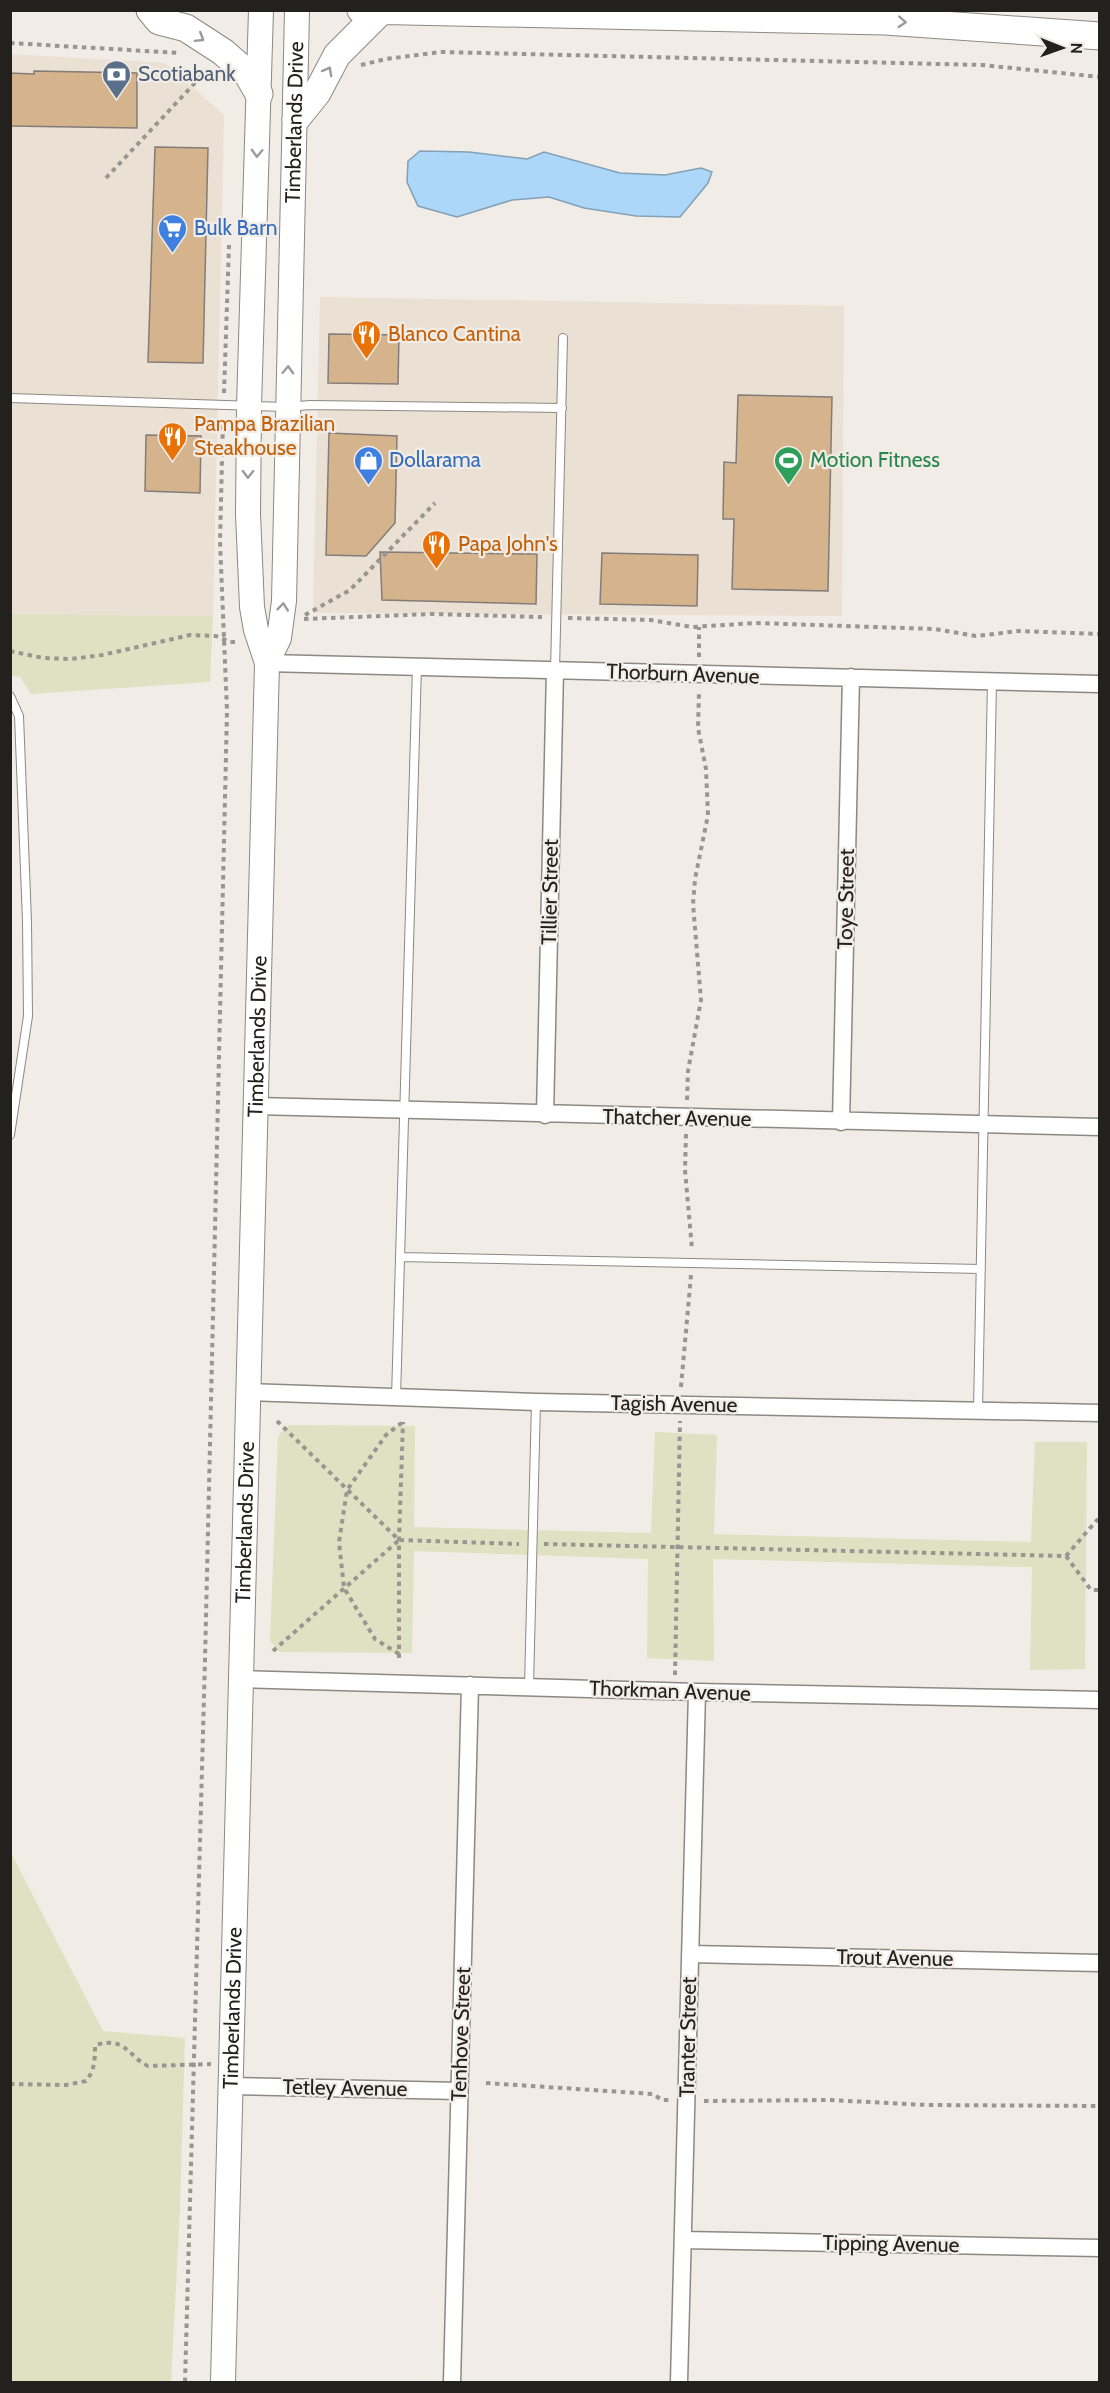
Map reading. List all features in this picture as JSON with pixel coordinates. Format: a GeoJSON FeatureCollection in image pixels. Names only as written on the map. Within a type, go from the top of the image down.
{"type":"FeatureCollection","features":[{"type":"Feature","properties":{"kind":"main road"},"geometry":{"type":"LineString","coordinates":[[150,10],[159,21],[186,28],[223,52],[247,73],[259,94]]}},
{"type":"Feature","properties":{"kind":"main road"},"geometry":{"type":"LineString","coordinates":[[296,119],[317,93],[337,55],[371,11],[885,21],[1093,37]]}},
{"type":"Feature","properties":{"kind":"street","name":"Timberlands Drive"},"geometry":{"type":"LineString","coordinates":[[223,2382],[267,663],[256,630],[252,607],[248,514],[261,10]]}},
{"type":"Feature","properties":{"kind":"street","name":"Timberlands Drive"},"geometry":{"type":"LineString","coordinates":[[267,663],[279,638],[284,601],[297,10]]}},
{"type":"Feature","properties":{"kind":"street","name":"Thorburn Avenue"},"geometry":{"type":"LineString","coordinates":[[267,663],[1100,684]]}},
{"type":"Feature","properties":{"kind":"street","name":"Tillier Street"},"geometry":{"type":"LineString","coordinates":[[544,1115],[555,670]]}},
{"type":"Feature","properties":{"kind":"street","name":"Toye Street"},"geometry":{"type":"LineString","coordinates":[[842,1122],[851,677]]}},
{"type":"Feature","properties":{"kind":"street","name":"Thatcher Avenue"},"geometry":{"type":"LineString","coordinates":[[255,1106],[404,1112],[1100,1127]]}},
{"type":"Feature","properties":{"kind":"street","name":"Tagish Avenue"},"geometry":{"type":"LineString","coordinates":[[248,1392],[536,1402],[1100,1413]]}},
{"type":"Feature","properties":{"kind":"street","name":"Thorkman Avenue"},"geometry":{"type":"LineString","coordinates":[[240,1679],[697,1692],[1100,1700]]}},
{"type":"Feature","properties":{"kind":"street","name":"Tenhove Street"},"geometry":{"type":"LineString","coordinates":[[452,2382],[470,1685]]}},
{"type":"Feature","properties":{"kind":"street","name":"Tranter Street"},"geometry":{"type":"LineString","coordinates":[[679,2382],[697,1692]]}},
{"type":"Feature","properties":{"kind":"street","name":"Trout Avenue"},"geometry":{"type":"LineString","coordinates":[[690,1954],[1100,1963]]}},
{"type":"Feature","properties":{"kind":"street","name":"Tetley Avenue"},"geometry":{"type":"LineString","coordinates":[[230,2086],[459,2091]]}},
{"type":"Feature","properties":{"kind":"street","name":"Tipping Avenue"},"geometry":{"type":"LineString","coordinates":[[683,2240],[1100,2248]]}},
{"type":"Feature","properties":{"kind":"lane"},"geometry":{"type":"LineString","coordinates":[[555,670],[563,338]]}},
{"type":"Feature","properties":{"kind":"lane"},"geometry":{"type":"LineString","coordinates":[[10,398],[287,407],[310,405],[562,408]]}},
{"type":"Feature","properties":{"kind":"lane"},"geometry":{"type":"LineString","coordinates":[[396,1398],[417,665]]}},
{"type":"Feature","properties":{"kind":"lane"},"geometry":{"type":"LineString","coordinates":[[978,1411],[992,681]]}},
{"type":"Feature","properties":{"kind":"lane"},"geometry":{"type":"LineString","coordinates":[[10,696],[19,716],[27,921],[28,1016],[10,1135]]}},
{"type":"Feature","properties":{"kind":"lane"},"geometry":{"type":"LineString","coordinates":[[400,1257],[981,1269]]}},
{"type":"Feature","properties":{"kind":"lane"},"geometry":{"type":"LineString","coordinates":[[529,1686],[536,1402]]}},
{"type":"Feature","properties":{"kind":"path"},"geometry":{"type":"LineString","coordinates":[[10,43],[189,54]]}},
{"type":"Feature","properties":{"kind":"path"},"geometry":{"type":"LineString","coordinates":[[368,63],[441,52],[982,65],[1100,77]]}},
{"type":"Feature","properties":{"kind":"path"},"geometry":{"type":"LineString","coordinates":[[203,62],[217,72]]}},
{"type":"Feature","properties":{"kind":"path"},"geometry":{"type":"LineString","coordinates":[[106,178],[211,66]]}},
{"type":"Feature","properties":{"kind":"path"},"geometry":{"type":"LineString","coordinates":[[225,376],[230,234]]}},
{"type":"Feature","properties":{"kind":"path"},"geometry":{"type":"LineString","coordinates":[[185,2382],[205,1660],[227,711],[220,542],[223,434]]}},
{"type":"Feature","properties":{"kind":"path"},"geometry":{"type":"LineString","coordinates":[[302,627],[304,616],[350,590],[435,503]]}},
{"type":"Feature","properties":{"kind":"path"},"geometry":{"type":"LineString","coordinates":[[304,619],[432,614],[651,620],[699,627],[756,623],[935,629],[976,636],[1019,631],[1100,634]]}},
{"type":"Feature","properties":{"kind":"path"},"geometry":{"type":"LineString","coordinates":[[699,627],[699,660]]}},
{"type":"Feature","properties":{"kind":"path"},"geometry":{"type":"LineString","coordinates":[[10,651],[43,658],[71,659],[102,655],[189,635],[216,636],[225,641],[241,642]]}},
{"type":"Feature","properties":{"kind":"path"},"geometry":{"type":"LineString","coordinates":[[681,1391],[692,1262],[685,1170],[688,1071],[701,1000],[693,904],[694,879],[708,815],[706,769],[698,728],[699,688]]}},
{"type":"Feature","properties":{"kind":"path"},"geometry":{"type":"LineString","coordinates":[[675,1676],[680,1415]]}},
{"type":"Feature","properties":{"kind":"path"},"geometry":{"type":"LineString","coordinates":[[277,1421],[399,1540],[1066,1556]]}},
{"type":"Feature","properties":{"kind":"path"},"geometry":{"type":"LineString","coordinates":[[403,1422],[399,1540],[399,1656],[375,1639],[344,1588],[339,1542],[347,1490],[386,1435],[403,1422]]}},
{"type":"Feature","properties":{"kind":"path"},"geometry":{"type":"LineString","coordinates":[[1066,1556],[1097,1520],[1100,1520]]}},
{"type":"Feature","properties":{"kind":"path"},"geometry":{"type":"LineString","coordinates":[[273,1651],[399,1540]]}},
{"type":"Feature","properties":{"kind":"path"},"geometry":{"type":"LineString","coordinates":[[1066,1556],[1091,1590],[1100,1590]]}},
{"type":"Feature","properties":{"kind":"path"},"geometry":{"type":"LineString","coordinates":[[10,2084],[66,2085],[86,2081],[92,2074],[94,2066],[95,2045],[100,2043],[122,2045],[129,2049],[140,2062],[148,2066],[212,2064]]}},
{"type":"Feature","properties":{"kind":"path"},"geometry":{"type":"LineString","coordinates":[[486,2083],[653,2094],[662,2100],[676,2100]]}},
{"type":"Feature","properties":{"kind":"path"},"geometry":{"type":"LineString","coordinates":[[696,2101],[830,2100],[927,2105],[1100,2106]]}},
{"type":"Feature","properties":{"kind":"shaded area"},"geometry":{"type":"Polygon","coordinates":[[[10,54],[165,63],[224,115],[213,616],[11,618],[10,54]]]}},
{"type":"Feature","properties":{"kind":"shaded area"},"geometry":{"type":"Polygon","coordinates":[[[320,297],[844,306],[842,616],[313,613],[320,297]]]}},
{"type":"Feature","properties":{"kind":"green space"},"geometry":{"type":"Polygon","coordinates":[[[11,614],[213,616],[210,682],[31,694],[20,677],[11,676],[11,614]]]}},
{"type":"Feature","properties":{"kind":"green space"},"geometry":{"type":"Polygon","coordinates":[[[288,1425],[415,1426],[414,1527],[651,1533],[655,1432],[717,1435],[714,1534],[1031,1542],[1035,1442],[1087,1442],[1085,1669],[1030,1670],[1032,1567],[713,1559],[714,1661],[647,1658],[648,1559],[414,1551],[412,1653],[280,1652],[270,1641],[278,1436],[288,1425]]]}},
{"type":"Feature","properties":{"kind":"green space"},"geometry":{"type":"Polygon","coordinates":[[[11,1853],[103,2031],[185,2038],[180,2210],[171,2382],[11,2382],[11,1853]]]}},
{"type":"Feature","properties":{"kind":"water"},"geometry":{"type":"Polygon","coordinates":[[[420,151],[469,152],[527,159],[544,152],[620,173],[665,175],[701,168],[712,172],[708,183],[680,217],[636,216],[584,208],[549,197],[512,200],[457,217],[418,206],[407,182],[408,161],[420,151]]]}},
{"type":"Feature","properties":{"kind":"building"},"geometry":{"type":"Polygon","coordinates":[[[34,71],[137,73],[137,128],[10,126],[10,73],[34,74],[34,71]]]}},
{"type":"Feature","properties":{"kind":"building"},"geometry":{"type":"Polygon","coordinates":[[[155,147],[208,148],[203,363],[148,362],[155,147]]]}},
{"type":"Feature","properties":{"kind":"building"},"geometry":{"type":"Polygon","coordinates":[[[329,334],[399,335],[398,384],[328,383],[329,334]]]}},
{"type":"Feature","properties":{"kind":"building"},"geometry":{"type":"Polygon","coordinates":[[[738,395],[832,397],[828,591],[732,589],[734,519],[723,519],[724,462],[736,463],[738,395]]]}},
{"type":"Feature","properties":{"kind":"building"},"geometry":{"type":"Polygon","coordinates":[[[329,433],[397,436],[395,523],[366,556],[326,555],[329,433]]]}},
{"type":"Feature","properties":{"kind":"building"},"geometry":{"type":"Polygon","coordinates":[[[146,435],[201,436],[200,493],[145,491],[146,435]]]}},
{"type":"Feature","properties":{"kind":"building"},"geometry":{"type":"Polygon","coordinates":[[[380,552],[537,554],[536,604],[382,600],[380,552]]]}},
{"type":"Feature","properties":{"kind":"building"},"geometry":{"type":"Polygon","coordinates":[[[602,553],[698,555],[697,606],[600,604],[602,553]]]}},
{"type":"Feature","properties":{"kind":"place","name":"Scotiabank"},"geometry":{"type":"Point","coordinates":[117,100]}},
{"type":"Feature","properties":{"kind":"place","name":"Bulk Barn"},"geometry":{"type":"Point","coordinates":[173,254]}},
{"type":"Feature","properties":{"kind":"place","name":"Blanco Cantina"},"geometry":{"type":"Point","coordinates":[367,360]}},
{"type":"Feature","properties":{"kind":"place","name":"Pampa Brazilian Steakhouse"},"geometry":{"type":"Point","coordinates":[173,462]}},
{"type":"Feature","properties":{"kind":"place","name":"Dollarama"},"geometry":{"type":"Point","coordinates":[368,486]}},
{"type":"Feature","properties":{"kind":"place","name":"Motion Fitness"},"geometry":{"type":"Point","coordinates":[789,486]}},
{"type":"Feature","properties":{"kind":"place","name":"Papa John's"},"geometry":{"type":"Point","coordinates":[437,570]}}]}
